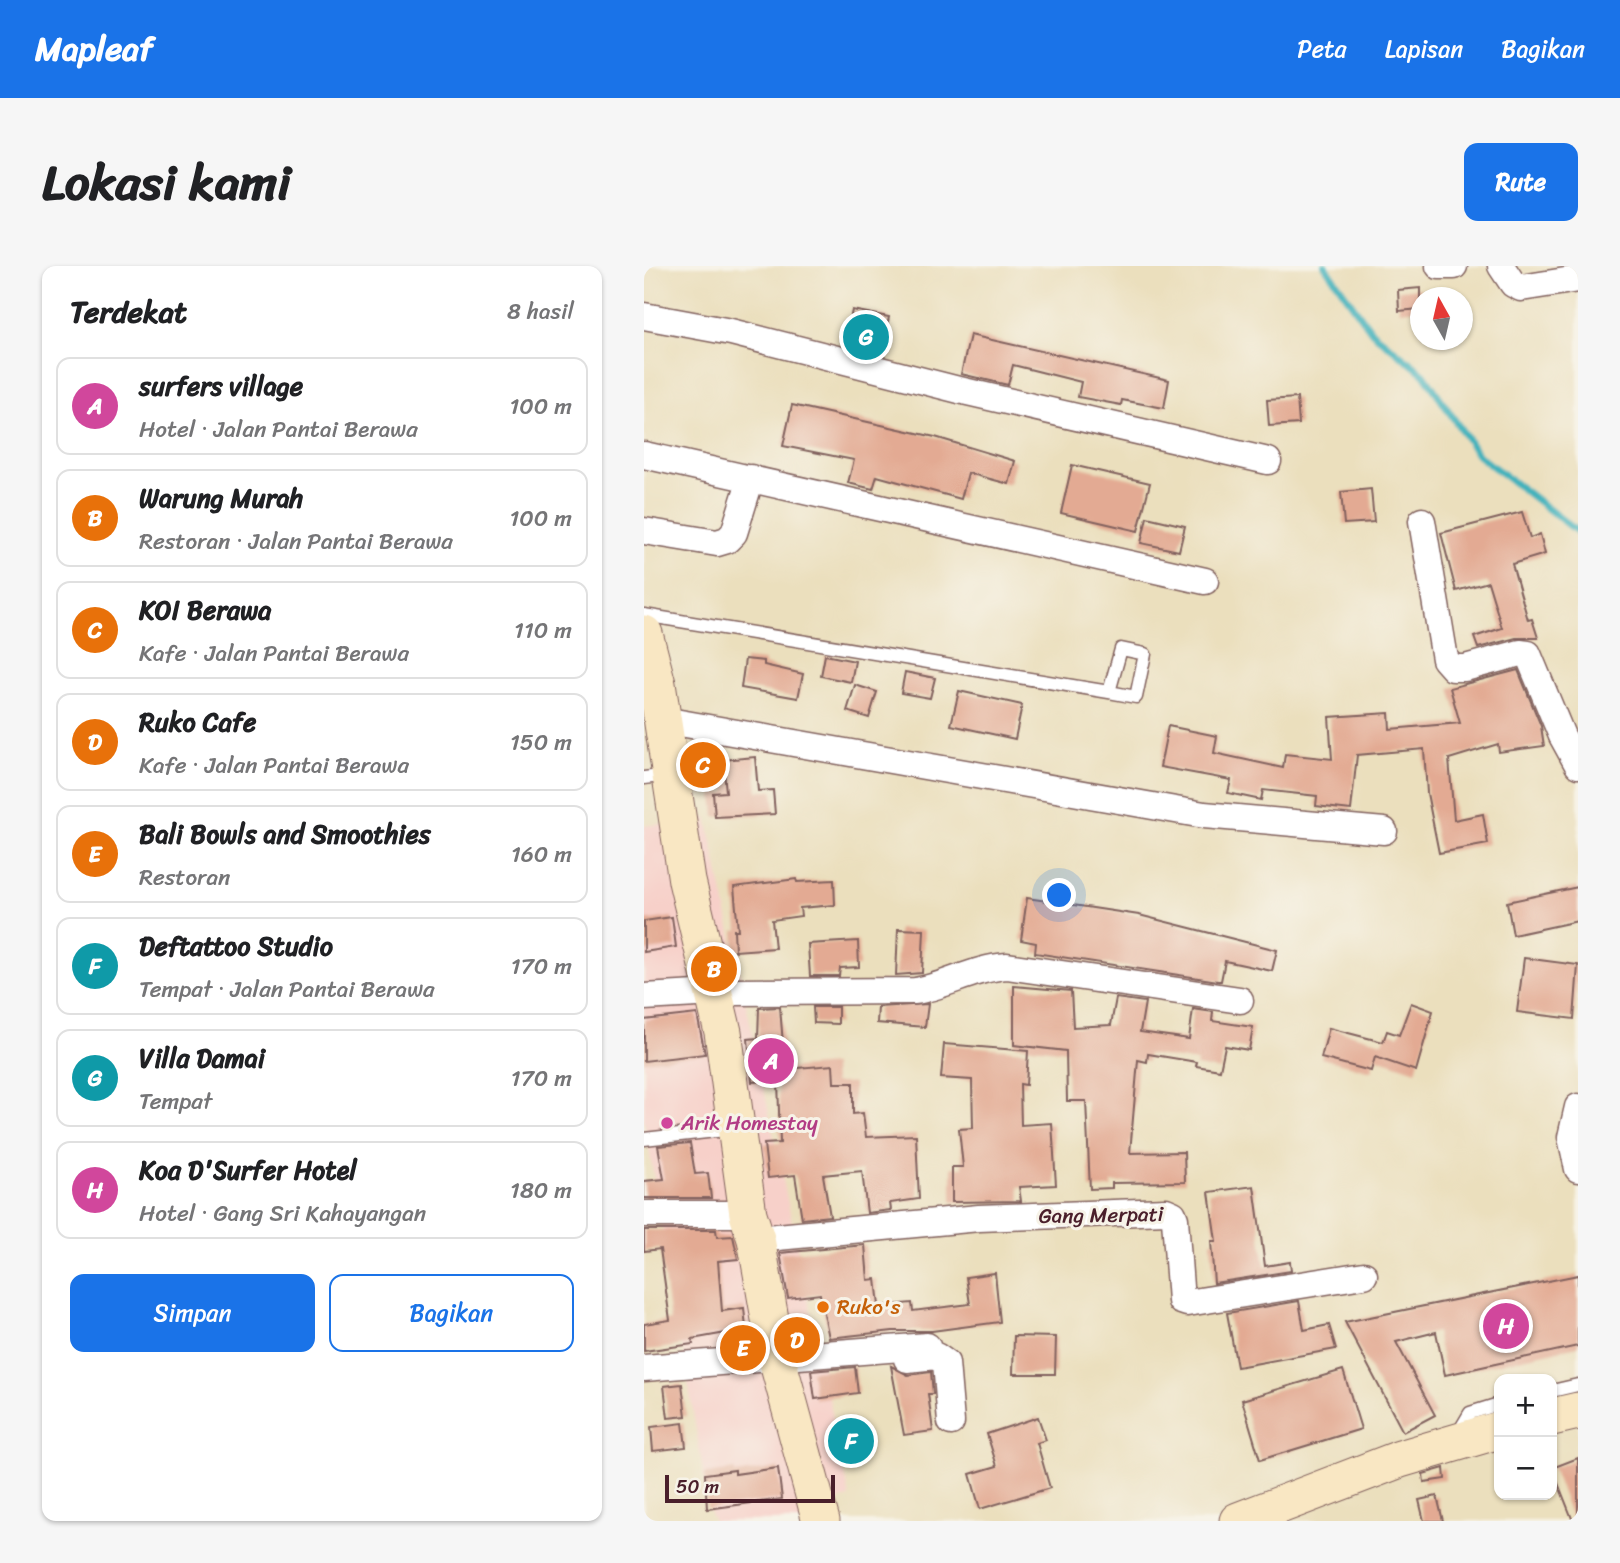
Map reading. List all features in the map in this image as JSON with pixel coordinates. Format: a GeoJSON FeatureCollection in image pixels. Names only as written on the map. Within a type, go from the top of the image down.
{"type":"FeatureCollection","features":[{"type":"Feature","properties":{"kind":"street"},"geometry":{"type":"LineString","coordinates":[[1439,266],[1454,266]]}},
{"type":"Feature","properties":{"kind":"street"},"geometry":{"type":"LineString","coordinates":[[1501,266],[1513,284],[1521,288],[1578,279]]}},
{"type":"Feature","properties":{"kind":"street"},"geometry":{"type":"LineString","coordinates":[[644,316],[730,332],[959,390],[1268,461]]}},
{"type":"Feature","properties":{"kind":"street"},"geometry":{"type":"LineString","coordinates":[[644,455],[1205,582]]}},
{"type":"Feature","properties":{"kind":"street"},"geometry":{"type":"LineString","coordinates":[[644,531],[717,543],[727,540],[734,533],[751,478]]}},
{"type":"Feature","properties":{"kind":"street"},"geometry":{"type":"LineString","coordinates":[[1422,521],[1441,653],[1448,665],[1465,668],[1520,653],[1528,654],[1562,736],[1578,765]]}},
{"type":"Feature","properties":{"kind":"street"},"geometry":{"type":"LineString","coordinates":[[644,634],[651,684],[663,720],[658,776],[687,881],[723,1032],[752,1227],[778,1363],[815,1520]]}},
{"type":"Feature","properties":{"kind":"street"},"geometry":{"type":"LineString","coordinates":[[663,720],[1205,815],[1384,831]]}},
{"type":"Feature","properties":{"kind":"street"},"geometry":{"type":"LineString","coordinates":[[644,997],[714,993],[915,991],[940,987],[991,967],[1007,966],[1240,1000]]}},
{"type":"Feature","properties":{"kind":"street"},"geometry":{"type":"LineString","coordinates":[[1578,1107],[1571,1137],[1578,1169]]}},
{"type":"Feature","properties":{"kind":"street","name":"Gang Merpati"},"geometry":{"type":"LineString","coordinates":[[752,1227],[1166,1212],[1173,1214],[1175,1219],[1181,1301],[1187,1303],[1364,1275]]}},
{"type":"Feature","properties":{"kind":"street"},"geometry":{"type":"LineString","coordinates":[[644,1214],[752,1227]]}},
{"type":"Feature","properties":{"kind":"street"},"geometry":{"type":"LineString","coordinates":[[778,1363],[927,1346]]}},
{"type":"Feature","properties":{"kind":"street"},"geometry":{"type":"LineString","coordinates":[[644,1368],[943,1358],[946,1363],[951,1422]]}},
{"type":"Feature","properties":{"kind":"street"},"geometry":{"type":"LineString","coordinates":[[1557,1417],[1578,1411]]}},
{"type":"Feature","properties":{"kind":"street"},"geometry":{"type":"LineString","coordinates":[[1238,1521],[1454,1441],[1494,1431]]}},
{"type":"Feature","properties":{"kind":"lane"},"geometry":{"type":"LineString","coordinates":[[644,615],[1109,692]]}},
{"type":"Feature","properties":{"kind":"lane"},"geometry":{"type":"LineString","coordinates":[[644,1139],[737,1129]]}},
{"type":"Feature","properties":{"kind":"lane"},"geometry":{"type":"LineString","coordinates":[[1557,1390],[1578,1385]]}},
{"type":"Feature","properties":{"kind":"lane"},"geometry":{"type":"LineString","coordinates":[[1454,1441],[1470,1413],[1494,1406]]}},
{"type":"Feature","properties":{"kind":"shaded area"},"geometry":{"type":"Polygon","coordinates":[[[707,818],[850,1498],[816,1504],[819,1521],[714,1521],[710,1513],[644,1119],[644,826],[707,818]]]}},
{"type":"Feature","properties":{"kind":"building"},"geometry":{"type":"Polygon","coordinates":[[[1410,289],[1410,310],[1399,311],[1398,290],[1410,289]]]}},
{"type":"Feature","properties":{"kind":"building"},"geometry":{"type":"Polygon","coordinates":[[[852,310],[889,317],[881,354],[845,345],[852,310]]]}},
{"type":"Feature","properties":{"kind":"building"},"geometry":{"type":"Polygon","coordinates":[[[970,335],[1169,380],[1164,408],[1122,400],[1121,405],[1078,397],[1081,382],[1013,365],[1008,385],[961,374],[970,335]]]}},
{"type":"Feature","properties":{"kind":"building"},"geometry":{"type":"Polygon","coordinates":[[[1297,398],[1299,424],[1269,426],[1267,400],[1297,398]]]}},
{"type":"Feature","properties":{"kind":"building"},"geometry":{"type":"Polygon","coordinates":[[[792,405],[935,437],[1015,461],[1009,484],[968,473],[961,499],[877,476],[873,489],[848,483],[854,460],[783,446],[792,405]]]}},
{"type":"Feature","properties":{"kind":"building"},"geometry":{"type":"Polygon","coordinates":[[[1072,465],[1150,483],[1138,531],[1061,513],[1072,465]]]}},
{"type":"Feature","properties":{"kind":"building"},"geometry":{"type":"Polygon","coordinates":[[[1371,489],[1374,522],[1344,524],[1341,492],[1371,489]]]}},
{"type":"Feature","properties":{"kind":"building"},"geometry":{"type":"Polygon","coordinates":[[[1522,512],[1530,538],[1540,534],[1545,554],[1512,564],[1528,620],[1532,619],[1538,638],[1516,638],[1478,648],[1474,637],[1502,628],[1488,582],[1456,591],[1441,533],[1522,512]]]}},
{"type":"Feature","properties":{"kind":"building"},"geometry":{"type":"Polygon","coordinates":[[[1147,517],[1185,526],[1179,551],[1141,543],[1147,517]]]}},
{"type":"Feature","properties":{"kind":"building"},"geometry":{"type":"Polygon","coordinates":[[[825,655],[855,661],[851,682],[821,676],[825,655]]]}},
{"type":"Feature","properties":{"kind":"building"},"geometry":{"type":"Polygon","coordinates":[[[745,659],[764,661],[764,665],[803,674],[798,698],[741,688],[745,659]]]}},
{"type":"Feature","properties":{"kind":"building"},"geometry":{"type":"Polygon","coordinates":[[[1518,670],[1541,726],[1544,746],[1499,752],[1498,744],[1449,759],[1454,820],[1483,814],[1488,844],[1439,853],[1427,793],[1424,749],[1357,755],[1351,810],[1316,806],[1317,796],[1263,790],[1261,800],[1228,793],[1231,780],[1160,767],[1168,726],[1217,736],[1214,753],[1283,768],[1285,754],[1332,759],[1329,717],[1389,713],[1390,729],[1460,723],[1450,688],[1518,670]]]}},
{"type":"Feature","properties":{"kind":"building"},"geometry":{"type":"Polygon","coordinates":[[[905,672],[935,678],[930,698],[901,693],[905,672]]]}},
{"type":"Feature","properties":{"kind":"building"},"geometry":{"type":"Polygon","coordinates":[[[855,685],[877,692],[869,718],[847,711],[855,685]]]}},
{"type":"Feature","properties":{"kind":"building"},"geometry":{"type":"Polygon","coordinates":[[[959,691],[1022,705],[1015,739],[951,725],[959,691]]]}},
{"type":"Feature","properties":{"kind":"building"},"geometry":{"type":"Polygon","coordinates":[[[755,757],[758,791],[773,790],[775,814],[715,817],[713,793],[726,792],[723,760],[755,757]]]}},
{"type":"Feature","properties":{"kind":"building"},"geometry":{"type":"Polygon","coordinates":[[[796,879],[797,882],[834,880],[835,905],[800,908],[801,916],[772,920],[775,948],[735,951],[734,930],[738,930],[734,887],[796,879]]]}},
{"type":"Feature","properties":{"kind":"building"},"geometry":{"type":"Polygon","coordinates":[[[1578,887],[1578,921],[1513,935],[1507,902],[1578,887]]]}},
{"type":"Feature","properties":{"kind":"building"},"geometry":{"type":"Polygon","coordinates":[[[1027,898],[1139,915],[1277,950],[1272,971],[1225,961],[1221,981],[1218,981],[1035,953],[1036,943],[1021,940],[1027,898]]]}},
{"type":"Feature","properties":{"kind":"building"},"geometry":{"type":"Polygon","coordinates":[[[672,917],[676,947],[644,952],[644,921],[672,917]]]}},
{"type":"Feature","properties":{"kind":"building"},"geometry":{"type":"Polygon","coordinates":[[[898,929],[924,930],[922,973],[896,975],[898,929]]]}},
{"type":"Feature","properties":{"kind":"building"},"geometry":{"type":"Polygon","coordinates":[[[858,941],[859,967],[840,968],[839,976],[810,976],[808,944],[858,941]]]}},
{"type":"Feature","properties":{"kind":"building"},"geometry":{"type":"Polygon","coordinates":[[[1524,958],[1578,965],[1574,1019],[1517,1012],[1524,958]]]}},
{"type":"Feature","properties":{"kind":"building"},"geometry":{"type":"Polygon","coordinates":[[[1014,986],[1071,991],[1073,1027],[1111,1025],[1116,998],[1145,1002],[1140,1032],[1189,1039],[1193,1009],[1213,1012],[1212,1021],[1253,1027],[1249,1050],[1225,1046],[1220,1070],[1196,1066],[1197,1062],[1148,1054],[1147,1062],[1138,1060],[1130,1153],[1184,1152],[1185,1182],[1112,1183],[1112,1188],[1090,1189],[1086,1101],[1067,1101],[1066,1051],[1014,1045],[1014,986]]]}},
{"type":"Feature","properties":{"kind":"building"},"geometry":{"type":"Polygon","coordinates":[[[1411,1003],[1433,1011],[1416,1071],[1375,1057],[1371,1071],[1321,1058],[1329,1028],[1383,1042],[1387,1031],[1399,1035],[1411,1003]]]}},
{"type":"Feature","properties":{"kind":"building"},"geometry":{"type":"Polygon","coordinates":[[[928,1004],[925,1027],[877,1023],[878,1007],[928,1004]]]}},
{"type":"Feature","properties":{"kind":"building"},"geometry":{"type":"Polygon","coordinates":[[[780,1007],[785,1069],[833,1065],[834,1083],[853,1083],[853,1114],[863,1113],[866,1137],[916,1135],[919,1199],[890,1203],[891,1210],[867,1213],[862,1171],[823,1175],[830,1216],[802,1219],[795,1175],[768,1178],[764,1144],[780,1143],[778,1080],[752,1082],[748,1039],[758,1038],[759,1008],[780,1007]]]}},
{"type":"Feature","properties":{"kind":"building"},"geometry":{"type":"Polygon","coordinates":[[[813,1007],[838,1007],[838,1024],[814,1023],[813,1007]]]}},
{"type":"Feature","properties":{"kind":"building"},"geometry":{"type":"Polygon","coordinates":[[[697,1014],[705,1054],[644,1061],[644,1020],[697,1014]]]}},
{"type":"Feature","properties":{"kind":"building"},"geometry":{"type":"Polygon","coordinates":[[[944,1044],[1028,1051],[1026,1085],[1020,1084],[1021,1125],[1052,1123],[1056,1185],[1019,1187],[1021,1201],[952,1202],[952,1167],[963,1167],[959,1129],[973,1128],[972,1080],[941,1078],[944,1044]]]}},
{"type":"Feature","properties":{"kind":"building"},"geometry":{"type":"Polygon","coordinates":[[[690,1143],[695,1174],[708,1173],[711,1198],[644,1198],[644,1181],[664,1179],[658,1146],[690,1143]]]}},
{"type":"Feature","properties":{"kind":"building"},"geometry":{"type":"Polygon","coordinates":[[[1254,1186],[1265,1266],[1290,1262],[1291,1271],[1214,1283],[1211,1241],[1216,1241],[1209,1192],[1254,1186]]]}},
{"type":"Feature","properties":{"kind":"building"},"geometry":{"type":"Polygon","coordinates":[[[644,1230],[716,1230],[717,1237],[733,1236],[738,1259],[718,1261],[722,1311],[744,1308],[747,1338],[727,1340],[726,1333],[692,1339],[693,1344],[644,1351],[644,1324],[670,1320],[660,1249],[644,1251],[644,1230]]]}},
{"type":"Feature","properties":{"kind":"building"},"geometry":{"type":"Polygon","coordinates":[[[865,1245],[868,1280],[876,1279],[879,1306],[912,1303],[913,1311],[970,1304],[966,1277],[995,1273],[1000,1322],[932,1331],[893,1331],[829,1338],[820,1294],[788,1298],[780,1253],[865,1245]]]}},
{"type":"Feature","properties":{"kind":"building"},"geometry":{"type":"Polygon","coordinates":[[[1578,1275],[1578,1346],[1445,1375],[1436,1332],[1396,1342],[1435,1415],[1403,1432],[1345,1322],[1578,1275]]]}},
{"type":"Feature","properties":{"kind":"building"},"geometry":{"type":"Polygon","coordinates":[[[1299,1301],[1304,1330],[1329,1325],[1336,1349],[1237,1367],[1227,1313],[1299,1301]]]}},
{"type":"Feature","properties":{"kind":"building"},"geometry":{"type":"Polygon","coordinates":[[[1014,1336],[1056,1337],[1055,1374],[1013,1374],[1014,1336]]]}},
{"type":"Feature","properties":{"kind":"building"},"geometry":{"type":"Polygon","coordinates":[[[891,1366],[908,1375],[931,1372],[933,1394],[928,1394],[933,1431],[904,1435],[891,1366]]]}},
{"type":"Feature","properties":{"kind":"building"},"geometry":{"type":"Polygon","coordinates":[[[855,1367],[858,1393],[815,1399],[811,1371],[855,1367]]]}},
{"type":"Feature","properties":{"kind":"building"},"geometry":{"type":"Polygon","coordinates":[[[1343,1370],[1361,1429],[1260,1460],[1242,1400],[1343,1370]]]}},
{"type":"Feature","properties":{"kind":"building"},"geometry":{"type":"Polygon","coordinates":[[[682,1384],[686,1416],[668,1418],[664,1386],[682,1384]]]}},
{"type":"Feature","properties":{"kind":"building"},"geometry":{"type":"Polygon","coordinates":[[[1038,1417],[1046,1440],[1037,1443],[1050,1488],[980,1509],[970,1474],[997,1466],[987,1434],[1038,1417]]]}},
{"type":"Feature","properties":{"kind":"building"},"geometry":{"type":"Polygon","coordinates":[[[683,1423],[686,1447],[653,1451],[651,1427],[683,1423]]]}},
{"type":"Feature","properties":{"kind":"building"},"geometry":{"type":"Polygon","coordinates":[[[1578,1458],[1578,1521],[1573,1521],[1557,1481],[1557,1466],[1578,1458]]]}},
{"type":"Feature","properties":{"kind":"building"},"geometry":{"type":"Polygon","coordinates":[[[778,1468],[782,1499],[707,1509],[705,1474],[735,1470],[735,1474],[778,1468]]]}},
{"type":"Feature","properties":{"kind":"building"},"geometry":{"type":"Polygon","coordinates":[[[1444,1468],[1445,1479],[1424,1482],[1423,1474],[1444,1468]]]}},
{"type":"Feature","properties":{"kind":"building"},"geometry":{"type":"Polygon","coordinates":[[[1437,1496],[1443,1521],[1424,1521],[1419,1500],[1437,1496]]]}},
{"type":"Feature","properties":{"kind":"waterway"},"geometry":{"type":"LineString","coordinates":[[1325,266],[1372,332],[1424,374],[1478,455],[1578,532]]}},
{"type":"Feature","properties":{"kind":"place","name":"Villa Damai"},"geometry":{"type":"Point","coordinates":[866,337]}},
{"type":"Feature","properties":{"kind":"place","name":"KOI Berawa"},"geometry":{"type":"Point","coordinates":[703,765]}},
{"type":"Feature","properties":{"kind":"place","name":"Warung Murah"},"geometry":{"type":"Point","coordinates":[714,969]}},
{"type":"Feature","properties":{"kind":"place","name":"surfers village"},"geometry":{"type":"Point","coordinates":[771,1061]}},
{"type":"Feature","properties":{"kind":"place","name":"Arik Homestay"},"geometry":{"type":"Point","coordinates":[667,1123]}},
{"type":"Feature","properties":{"kind":"place","name":"Ruko's"},"geometry":{"type":"Point","coordinates":[823,1307]}},
{"type":"Feature","properties":{"kind":"place","name":"Koa D'Surfer Hotel"},"geometry":{"type":"Point","coordinates":[1506,1326]}},
{"type":"Feature","properties":{"kind":"place","name":"Ruko Cafe"},"geometry":{"type":"Point","coordinates":[797,1340]}},
{"type":"Feature","properties":{"kind":"place","name":"Bali Bowls and Smoothies"},"geometry":{"type":"Point","coordinates":[743,1348]}},
{"type":"Feature","properties":{"kind":"place","name":"Deftattoo Studio"},"geometry":{"type":"Point","coordinates":[851,1441]}}]}
